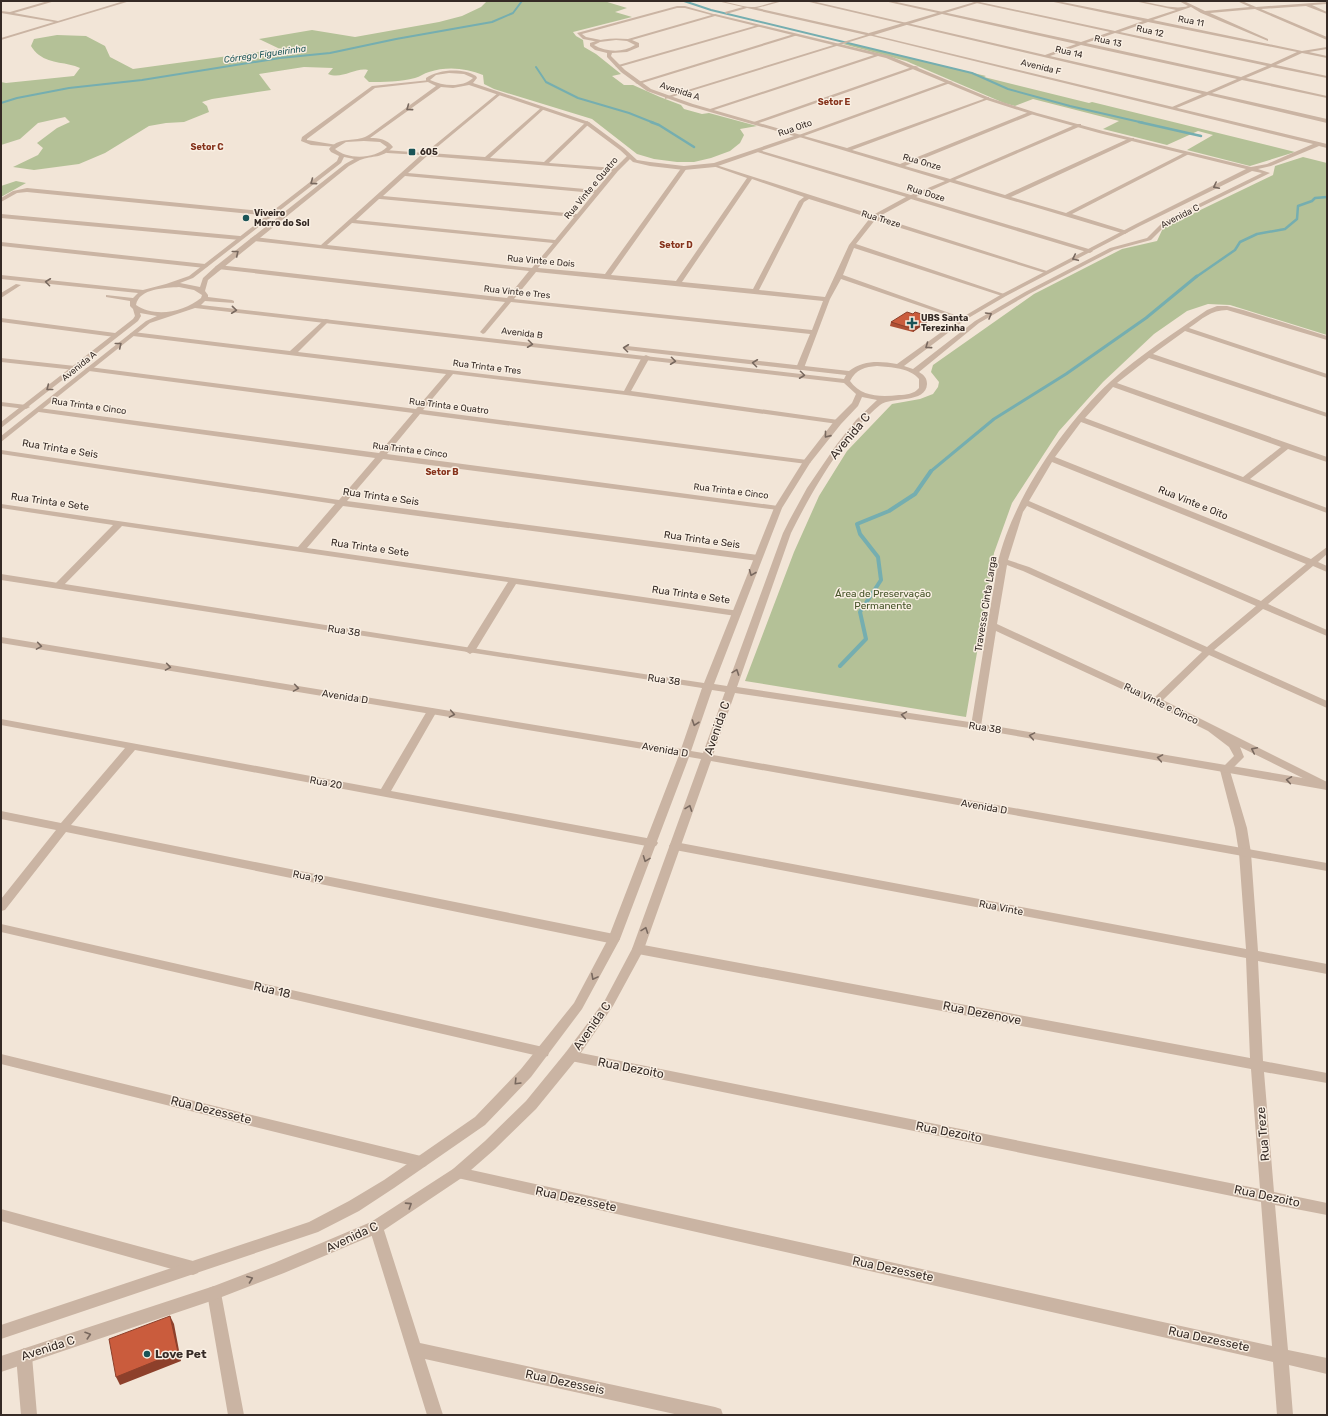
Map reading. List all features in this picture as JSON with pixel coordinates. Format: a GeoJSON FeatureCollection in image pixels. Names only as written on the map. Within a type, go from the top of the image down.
{"type":"FeatureCollection","features":[{"type":"Feature","properties":{"kind":"street"},"geometry":{"type":"LineString","coordinates":[[1,16],[53,1]]}},
{"type":"Feature","properties":{"kind":"street"},"geometry":{"type":"LineString","coordinates":[[1,39],[128,1]]}},
{"type":"Feature","properties":{"kind":"street","name":"Avenida F"},"geometry":{"type":"LineString","coordinates":[[719,1],[870,35],[1327,146]]}},
{"type":"Feature","properties":{"kind":"street"},"geometry":{"type":"LineString","coordinates":[[634,42],[636,44],[635,48],[625,51],[598,50],[592,46],[592,44],[598,41],[616,39],[634,42],[748,8],[781,1]]}},
{"type":"Feature","properties":{"kind":"street","name":"Rua 14"},"geometry":{"type":"LineString","coordinates":[[807,1],[1327,120]]}},
{"type":"Feature","properties":{"kind":"street","name":"Rua 13"},"geometry":{"type":"LineString","coordinates":[[886,1],[1327,97]]}},
{"type":"Feature","properties":{"kind":"street","name":"Rua 12"},"geometry":{"type":"LineString","coordinates":[[969,1],[1327,77]]}},
{"type":"Feature","properties":{"kind":"street"},"geometry":{"type":"LineString","coordinates":[[667,98],[838,44],[982,1]]}},
{"type":"Feature","properties":{"kind":"street","name":"Rua 11"},"geometry":{"type":"LineString","coordinates":[[1051,1],[1327,57]]}},
{"type":"Feature","properties":{"kind":"street"},"geometry":{"type":"LineString","coordinates":[[1136,1],[1178,9]]}},
{"type":"Feature","properties":{"kind":"street"},"geometry":{"type":"LineString","coordinates":[[1181,1],[1202,12],[1283,48]]}},
{"type":"Feature","properties":{"kind":"street"},"geometry":{"type":"LineString","coordinates":[[1239,1],[1327,39]]}},
{"type":"Feature","properties":{"kind":"street"},"geometry":{"type":"LineString","coordinates":[[1297,1],[1327,13]]}},
{"type":"Feature","properties":{"kind":"street"},"geometry":{"type":"LineString","coordinates":[[1202,12],[1327,3]]}},
{"type":"Feature","properties":{"kind":"street"},"geometry":{"type":"LineString","coordinates":[[1047,55],[1082,44],[1178,9],[1191,6]]}},
{"type":"Feature","properties":{"kind":"street"},"geometry":{"type":"LineString","coordinates":[[598,41],[581,36],[579,33],[677,7],[685,7],[725,15],[759,26],[879,55],[917,68],[987,98],[1031,113],[1267,173],[1269,165]]}},
{"type":"Feature","properties":{"kind":"street"},"geometry":{"type":"LineString","coordinates":[[1,12],[59,21]]}},
{"type":"Feature","properties":{"kind":"street"},"geometry":{"type":"LineString","coordinates":[[628,40],[715,14]]}},
{"type":"Feature","properties":{"kind":"street"},"geometry":{"type":"LineString","coordinates":[[618,66],[759,26]]}},
{"type":"Feature","properties":{"kind":"street"},"geometry":{"type":"LineString","coordinates":[[637,83],[796,35]]}},
{"type":"Feature","properties":{"kind":"street"},"geometry":{"type":"LineString","coordinates":[[1174,108],[1269,64],[1301,52],[1327,48]]}},
{"type":"Feature","properties":{"kind":"street","name":"Avenida A"},"geometry":{"type":"LineString","coordinates":[[610,51],[609,56],[618,66],[637,83],[649,90],[667,98],[799,136]]}},
{"type":"Feature","properties":{"kind":"street"},"geometry":{"type":"LineString","coordinates":[[709,110],[879,55]]}},
{"type":"Feature","properties":{"kind":"street"},"geometry":{"type":"LineString","coordinates":[[754,123],[917,68]]}},
{"type":"Feature","properties":{"kind":"street"},"geometry":{"type":"LineString","coordinates":[[387,150],[390,148],[389,144],[381,138],[346,141],[335,146],[304,141],[304,138],[374,87],[428,81],[449,86],[469,83],[474,81],[476,78],[474,76],[457,72],[435,74],[430,76],[428,81]]}},
{"type":"Feature","properties":{"kind":"street","name":"Rua Oito"},"geometry":{"type":"LineString","coordinates":[[629,157],[640,162],[660,166],[684,168],[715,165],[757,151],[772,143],[799,136],[951,82]]}},
{"type":"Feature","properties":{"kind":"street","name":"Rua Vinte e Quatro"},"geometry":{"type":"LineString","coordinates":[[469,83],[587,123],[622,149],[629,157],[616,170],[483,332]]}},
{"type":"Feature","properties":{"kind":"street"},"geometry":{"type":"LineString","coordinates":[[364,139],[375,133],[440,85]]}},
{"type":"Feature","properties":{"kind":"street"},"geometry":{"type":"LineString","coordinates":[[406,118],[449,86]]}},
{"type":"Feature","properties":{"kind":"street"},"geometry":{"type":"LineString","coordinates":[[323,246],[352,222],[426,154],[498,94]]}},
{"type":"Feature","properties":{"kind":"street"},"geometry":{"type":"LineString","coordinates":[[847,150],[987,98]]}},
{"type":"Feature","properties":{"kind":"street"},"geometry":{"type":"LineString","coordinates":[[486,159],[542,108]]}},
{"type":"Feature","properties":{"kind":"street"},"geometry":{"type":"LineString","coordinates":[[899,166],[1031,113]]}},
{"type":"Feature","properties":{"kind":"street"},"geometry":{"type":"LineString","coordinates":[[545,164],[587,123]]}},
{"type":"Feature","properties":{"kind":"street"},"geometry":{"type":"LineString","coordinates":[[762,125],[769,133]]}},
{"type":"Feature","properties":{"kind":"street","name":"Rua Onze"},"geometry":{"type":"LineString","coordinates":[[799,136],[949,180],[1079,125]]}},
{"type":"Feature","properties":{"kind":"street"},"geometry":{"type":"LineString","coordinates":[[1005,197],[1132,139]]}},
{"type":"Feature","properties":{"kind":"street"},"geometry":{"type":"LineString","coordinates":[[1251,169],[1269,165],[1318,144]]}},
{"type":"Feature","properties":{"kind":"street"},"geometry":{"type":"LineString","coordinates":[[335,146],[332,148],[333,151],[342,156],[360,158],[377,155],[387,150],[616,170]]}},
{"type":"Feature","properties":{"kind":"street","name":"Rua Doze"},"geometry":{"type":"LineString","coordinates":[[757,151],[909,198],[1090,251]]}},
{"type":"Feature","properties":{"kind":"street"},"geometry":{"type":"LineString","coordinates":[[1066,215],[1188,154]]}},
{"type":"Feature","properties":{"kind":"street"},"geometry":{"type":"LineString","coordinates":[[1,277],[143,292],[169,286],[191,276],[205,266],[338,162],[342,156]]}},
{"type":"Feature","properties":{"kind":"street"},"geometry":{"type":"LineString","coordinates":[[202,291],[205,279],[218,267],[347,165],[360,158]]}},
{"type":"Feature","properties":{"kind":"street","name":"Rua Treze"},"geometry":{"type":"LineString","coordinates":[[715,165],[808,197],[1047,272]]}},
{"type":"Feature","properties":{"kind":"street"},"geometry":{"type":"LineString","coordinates":[[607,276],[684,168]]}},
{"type":"Feature","properties":{"kind":"street","name":"Avenida C"},"geometry":{"type":"LineString","coordinates":[[899,366],[963,319],[1004,295],[1251,169]]}},
{"type":"Feature","properties":{"kind":"street","name":"Avenida C"},"geometry":{"type":"LineString","coordinates":[[1,1332],[313,1228],[354,1206],[480,1121],[526,1073],[578,1006],[614,939],[652,843],[708,686],[778,508],[806,462],[838,422],[855,404],[860,394],[883,399],[906,398],[915,395],[924,385],[923,380],[914,372],[977,322],[1027,293],[1112,249],[1148,239],[1150,232],[1166,222],[1267,173]]}},
{"type":"Feature","properties":{"kind":"street"},"geometry":{"type":"LineString","coordinates":[[404,174],[598,192]]}},
{"type":"Feature","properties":{"kind":"street"},"geometry":{"type":"LineString","coordinates":[[678,283],[750,178]]}},
{"type":"Feature","properties":{"kind":"street"},"geometry":{"type":"LineString","coordinates":[[800,368],[827,299],[839,276],[852,245],[874,217],[909,198],[949,180],[1066,215],[1128,231],[1150,232]]}},
{"type":"Feature","properties":{"kind":"street"},"geometry":{"type":"LineString","coordinates":[[1,200],[15,192],[23,190],[271,214]]}},
{"type":"Feature","properties":{"kind":"street"},"geometry":{"type":"LineString","coordinates":[[380,196],[579,216]]}},
{"type":"Feature","properties":{"kind":"street"},"geometry":{"type":"LineString","coordinates":[[755,291],[802,201],[808,197]]}},
{"type":"Feature","properties":{"kind":"street"},"geometry":{"type":"LineString","coordinates":[[1,216],[240,238]]}},
{"type":"Feature","properties":{"kind":"street"},"geometry":{"type":"LineString","coordinates":[[352,222],[557,242]]}},
{"type":"Feature","properties":{"kind":"street"},"geometry":{"type":"LineString","coordinates":[[1119,236],[1126,241],[1138,242]]}},
{"type":"Feature","properties":{"kind":"street","name":"Rua Vinte e Dois"},"geometry":{"type":"LineString","coordinates":[[253,239],[534,270],[678,283],[827,299]]}},
{"type":"Feature","properties":{"kind":"street"},"geometry":{"type":"LineString","coordinates":[[1,244],[205,266]]}},
{"type":"Feature","properties":{"kind":"street"},"geometry":{"type":"LineString","coordinates":[[852,245],[1004,295]]}},
{"type":"Feature","properties":{"kind":"street","name":"Rua Vinte e Tres"},"geometry":{"type":"LineString","coordinates":[[218,267],[508,300],[815,332]]}},
{"type":"Feature","properties":{"kind":"street"},"geometry":{"type":"LineString","coordinates":[[839,276],[963,319]]}},
{"type":"Feature","properties":{"kind":"street"},"geometry":{"type":"LineString","coordinates":[[1,283],[134,300]]}},
{"type":"Feature","properties":{"kind":"street"},"geometry":{"type":"LineString","coordinates":[[1,296],[18,285]]}},
{"type":"Feature","properties":{"kind":"street"},"geometry":{"type":"LineString","coordinates":[[143,292],[134,300],[133,306],[136,309],[150,313],[172,313],[195,306],[204,299],[205,294],[202,291],[188,286],[169,286]]}},
{"type":"Feature","properties":{"kind":"street","name":"Avenida B"},"geometry":{"type":"LineString","coordinates":[[204,299],[850,373]]}},
{"type":"Feature","properties":{"kind":"street","name":"Avenida B"},"geometry":{"type":"LineString","coordinates":[[195,306],[846,381]]}},
{"type":"Feature","properties":{"kind":"street","name":"Travessa Cinta Larga"},"geometry":{"type":"LineString","coordinates":[[976,726],[1003,561],[1010,537],[1024,502],[1050,458],[1080,419],[1112,384],[1148,355],[1209,311],[1217,308],[1234,309],[1327,338]]}},
{"type":"Feature","properties":{"kind":"street","name":"Avenida A"},"geometry":{"type":"LineString","coordinates":[[1,426],[136,320],[138,316],[136,309]]}},
{"type":"Feature","properties":{"kind":"street","name":"Avenida A"},"geometry":{"type":"LineString","coordinates":[[1,440],[148,322],[172,313]]}},
{"type":"Feature","properties":{"kind":"street"},"geometry":{"type":"LineString","coordinates":[[1,320],[115,336]]}},
{"type":"Feature","properties":{"kind":"street"},"geometry":{"type":"LineString","coordinates":[[292,353],[327,320]]}},
{"type":"Feature","properties":{"kind":"street"},"geometry":{"type":"LineString","coordinates":[[1185,329],[1327,376]]}},
{"type":"Feature","properties":{"kind":"street","name":"Rua Trinta e Tres"},"geometry":{"type":"LineString","coordinates":[[133,334],[626,393],[838,422]]}},
{"type":"Feature","properties":{"kind":"street"},"geometry":{"type":"LineString","coordinates":[[1148,355],[1327,416]]}},
{"type":"Feature","properties":{"kind":"street"},"geometry":{"type":"LineString","coordinates":[[626,393],[646,357]]}},
{"type":"Feature","properties":{"kind":"street"},"geometry":{"type":"LineString","coordinates":[[1,360],[75,368]]}},
{"type":"Feature","properties":{"kind":"street"},"geometry":{"type":"LineString","coordinates":[[860,394],[850,388],[846,381],[850,373],[862,366],[874,364],[899,366],[914,372]]}},
{"type":"Feature","properties":{"kind":"street","name":"Rua Trinta e Quatro"},"geometry":{"type":"LineString","coordinates":[[89,369],[806,462]]}},
{"type":"Feature","properties":{"kind":"street"},"geometry":{"type":"LineString","coordinates":[[301,549],[342,503],[451,372]]}},
{"type":"Feature","properties":{"kind":"street"},"geometry":{"type":"LineString","coordinates":[[1112,384],[1327,460]]}},
{"type":"Feature","properties":{"kind":"street","name":"Avenida C"},"geometry":{"type":"LineString","coordinates":[[1,1364],[214,1293],[279,1268],[376,1227],[458,1173],[490,1145],[531,1105],[571,1056],[609,1003],[638,949],[787,533],[802,502],[816,477],[851,432],[883,399]]}},
{"type":"Feature","properties":{"kind":"street"},"geometry":{"type":"LineString","coordinates":[[1,404],[26,407]]}},
{"type":"Feature","properties":{"kind":"street","name":"Rua Trinta e Cinco"},"geometry":{"type":"LineString","coordinates":[[39,410],[778,508]]}},
{"type":"Feature","properties":{"kind":"street"},"geometry":{"type":"LineString","coordinates":[[1080,419],[1245,479],[1327,511]]}},
{"type":"Feature","properties":{"kind":"street"},"geometry":{"type":"LineString","coordinates":[[1245,479],[1287,446]]}},
{"type":"Feature","properties":{"kind":"street","name":"Rua Trinta e Seis"},"geometry":{"type":"LineString","coordinates":[[1,452],[342,503],[758,558]]}},
{"type":"Feature","properties":{"kind":"street","name":"Rua Vinte e Oito"},"geometry":{"type":"LineString","coordinates":[[1050,458],[1327,568]]}},
{"type":"Feature","properties":{"kind":"street"},"geometry":{"type":"LineString","coordinates":[[1024,502],[1327,633]]}},
{"type":"Feature","properties":{"kind":"street","name":"Rua Trinta e Sete"},"geometry":{"type":"LineString","coordinates":[[1,506],[736,613]]}},
{"type":"Feature","properties":{"kind":"street"},"geometry":{"type":"LineString","coordinates":[[58,586],[120,523]]}},
{"type":"Feature","properties":{"kind":"street"},"geometry":{"type":"LineString","coordinates":[[1156,701],[1208,651],[1327,550]]}},
{"type":"Feature","properties":{"kind":"street"},"geometry":{"type":"LineString","coordinates":[[1003,561],[1327,705]]}},
{"type":"Feature","properties":{"kind":"street","name":"Rua 38"},"geometry":{"type":"LineString","coordinates":[[1,576],[470,651],[976,726],[1225,770],[1327,786]]}},
{"type":"Feature","properties":{"kind":"street"},"geometry":{"type":"LineString","coordinates":[[470,651],[514,580]]}},
{"type":"Feature","properties":{"kind":"street","name":"Rua Vinte e Cinco"},"geometry":{"type":"LineString","coordinates":[[993,626],[1156,701],[1327,786]]}},
{"type":"Feature","properties":{"kind":"street","name":"Avenida D"},"geometry":{"type":"LineString","coordinates":[[1,640],[685,753],[1327,867]]}},
{"type":"Feature","properties":{"kind":"street"},"geometry":{"type":"LineString","coordinates":[[384,793],[432,711]]}},
{"type":"Feature","properties":{"kind":"street","name":"Rua 20"},"geometry":{"type":"LineString","coordinates":[[1,722],[652,843]]}},
{"type":"Feature","properties":{"kind":"street"},"geometry":{"type":"LineString","coordinates":[[1212,729],[1233,745],[1238,752],[1239,757],[1225,770]]}},
{"type":"Feature","properties":{"kind":"street"},"geometry":{"type":"LineString","coordinates":[[1,907],[64,827],[132,747]]}},
{"type":"Feature","properties":{"kind":"street","name":"Rua Treze"},"geometry":{"type":"LineString","coordinates":[[1225,770],[1241,828],[1245,853],[1257,1064],[1285,1415]]}},
{"type":"Feature","properties":{"kind":"street","name":"Rua 19"},"geometry":{"type":"LineString","coordinates":[[1,815],[614,939]]}},
{"type":"Feature","properties":{"kind":"street","name":"Rua Vinte"},"geometry":{"type":"LineString","coordinates":[[675,846],[1327,969]]}},
{"type":"Feature","properties":{"kind":"street","name":"Rua 18"},"geometry":{"type":"LineString","coordinates":[[1,928],[543,1052]]}},
{"type":"Feature","properties":{"kind":"street","name":"Rua Dezenove"},"geometry":{"type":"LineString","coordinates":[[638,949],[1327,1078]]}},
{"type":"Feature","properties":{"kind":"street","name":"Rua Dezoito"},"geometry":{"type":"LineString","coordinates":[[571,1056],[1327,1209]]}},
{"type":"Feature","properties":{"kind":"street","name":"Rua Dezessete"},"geometry":{"type":"LineString","coordinates":[[1,1059],[421,1162]]}},
{"type":"Feature","properties":{"kind":"street","name":"Rua Dezessete"},"geometry":{"type":"LineString","coordinates":[[458,1173],[1279,1354],[1327,1366]]}},
{"type":"Feature","properties":{"kind":"street"},"geometry":{"type":"LineString","coordinates":[[1,1215],[193,1268]]}},
{"type":"Feature","properties":{"kind":"street"},"geometry":{"type":"LineString","coordinates":[[376,1227],[435,1415]]}},
{"type":"Feature","properties":{"kind":"street"},"geometry":{"type":"LineString","coordinates":[[214,1293],[236,1415]]}},
{"type":"Feature","properties":{"kind":"street","name":"Rua Dezesseis"},"geometry":{"type":"LineString","coordinates":[[415,1349],[715,1415]]}},
{"type":"Feature","properties":{"kind":"street"},"geometry":{"type":"LineString","coordinates":[[24,1356],[28,1415]]}},
{"type":"Feature","properties":{"kind":"green space"},"geometry":{"type":"Polygon","coordinates":[[[487,1],[604,1],[627,8],[615,12],[632,17],[573,32],[576,36],[583,40],[584,47],[596,54],[621,74],[612,76],[624,85],[633,85],[681,105],[684,109],[702,114],[709,113],[757,126],[740,129],[744,135],[740,143],[730,151],[694,162],[677,162],[654,159],[637,154],[592,119],[494,89],[484,84],[483,75],[470,71],[450,68],[436,70],[410,79],[392,82],[369,82],[364,77],[368,70],[358,70],[343,75],[333,75],[328,74],[333,68],[304,67],[259,74],[271,90],[212,99],[202,102],[207,106],[209,112],[184,122],[149,126],[105,153],[79,164],[34,170],[13,167],[38,155],[43,148],[37,143],[57,128],[70,122],[65,117],[38,123],[20,139],[1,145],[1,82],[6,83],[74,76],[80,68],[49,60],[39,55],[31,46],[34,39],[57,35],[86,36],[105,46],[110,57],[133,69],[280,49],[259,39],[312,30],[355,37],[439,22],[462,16],[481,7],[487,1]]]}},
{"type":"Feature","properties":{"kind":"green space"},"geometry":{"type":"Polygon","coordinates":[[[848,43],[1295,152],[1250,166],[1187,150],[1213,135],[1198,131],[1167,145],[1103,129],[1119,121],[1033,99],[1015,106],[1004,103],[906,61],[843,44],[848,43]]]}},
{"type":"Feature","properties":{"kind":"green space","name":"Área de Preservação Permanente"},"geometry":{"type":"Polygon","coordinates":[[[1303,157],[1327,163],[1327,335],[1230,305],[1208,304],[1187,311],[1154,334],[1103,382],[1059,431],[1012,503],[994,553],[966,717],[745,681],[794,552],[819,496],[847,451],[892,404],[920,399],[933,394],[938,387],[939,382],[931,372],[933,365],[1034,294],[1122,249],[1157,241],[1163,228],[1273,175],[1275,166],[1303,157]]]}},
{"type":"Feature","properties":{"kind":"green space"},"geometry":{"type":"Polygon","coordinates":[[[16,181],[26,183],[1,197],[1,186],[16,181]]]}},
{"type":"Feature","properties":{"kind":"building"},"geometry":{"type":"Polygon","coordinates":[[[907,312],[913,314],[915,312],[931,317],[913,329],[891,322],[907,312]]]}},
{"type":"Feature","properties":{"kind":"building","name":"Love Pet"},"geometry":{"type":"Polygon","coordinates":[[[170,1316],[178,1352],[116,1377],[109,1339],[170,1316]]]}},
{"type":"Feature","properties":{"kind":"waterway","name":"Córrego Figueirinha"},"geometry":{"type":"LineString","coordinates":[[1,103],[17,98],[69,88],[142,80],[280,58],[330,53],[396,39],[492,22],[513,13],[522,1]]}},
{"type":"Feature","properties":{"kind":"waterway"},"geometry":{"type":"LineString","coordinates":[[684,1],[711,10],[972,73],[1008,89],[1070,106],[1144,123]]}},
{"type":"Feature","properties":{"kind":"waterway"},"geometry":{"type":"LineString","coordinates":[[536,67],[546,82],[578,98],[629,113],[654,123]]}},
{"type":"Feature","properties":{"kind":"waterway"},"geometry":{"type":"LineString","coordinates":[[651,122],[659,125],[694,147]]}},
{"type":"Feature","properties":{"kind":"waterway"},"geometry":{"type":"LineString","coordinates":[[1139,122],[1201,136]]}},
{"type":"Feature","properties":{"kind":"waterway"},"geometry":{"type":"LineString","coordinates":[[1196,277],[1235,250],[1240,242],[1257,234],[1285,229],[1297,219],[1298,206],[1312,201],[1315,198],[1327,197]]}},
{"type":"Feature","properties":{"kind":"waterway"},"geometry":{"type":"LineString","coordinates":[[931,471],[994,419],[1066,374],[1146,318],[1197,276]]}},
{"type":"Feature","properties":{"kind":"waterway"},"geometry":{"type":"LineString","coordinates":[[840,666],[866,639],[860,612],[881,580],[878,557],[860,534],[857,524],[889,511],[915,494],[931,471]]}},
{"type":"Feature","properties":{"kind":"place","name":"605"},"geometry":{"type":"Point","coordinates":[412,152]}},
{"type":"Feature","properties":{"kind":"place","name":"Viveiro Morro do Sol"},"geometry":{"type":"Point","coordinates":[246,218]}},
{"type":"Feature","properties":{"kind":"place","name":"UBS Santa Terezinha"},"geometry":{"type":"Point","coordinates":[912,323]}},
{"type":"Feature","properties":{"kind":"place","name":"Love Pet"},"geometry":{"type":"Point","coordinates":[147,1354]}},
{"type":"Feature","properties":{"kind":"district","name":"Setor E"},"geometry":{"type":"Point","coordinates":[834,102]}},
{"type":"Feature","properties":{"kind":"district","name":"Setor C"},"geometry":{"type":"Point","coordinates":[207,147]}},
{"type":"Feature","properties":{"kind":"district","name":"Setor D"},"geometry":{"type":"Point","coordinates":[676,245]}},
{"type":"Feature","properties":{"kind":"district","name":"Setor B"},"geometry":{"type":"Point","coordinates":[442,472]}}]}
